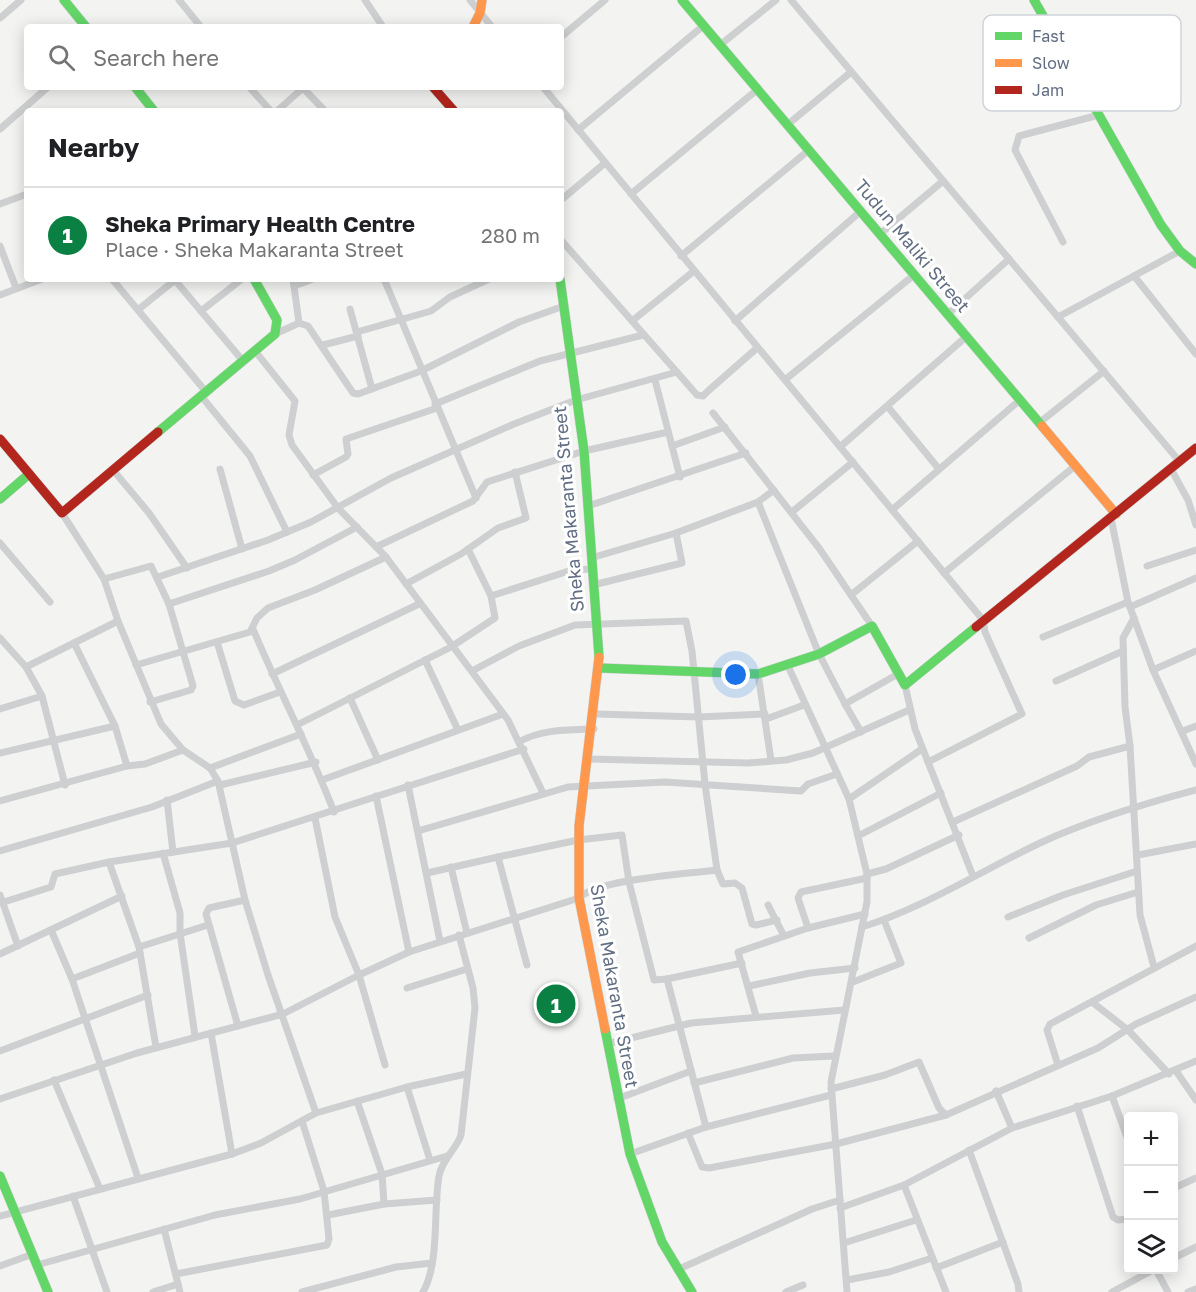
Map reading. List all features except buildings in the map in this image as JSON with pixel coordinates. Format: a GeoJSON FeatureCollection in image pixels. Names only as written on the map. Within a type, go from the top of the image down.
{"type":"FeatureCollection","features":[{"type":"Feature","properties":{"kind":"street"},"geometry":{"type":"LineString","coordinates":[[0,18],[21,0]]}},
{"type":"Feature","properties":{"kind":"street"},"geometry":{"type":"LineString","coordinates":[[64,0],[84,24]]}},
{"type":"Feature","properties":{"kind":"street"},"geometry":{"type":"LineString","coordinates":[[179,0],[199,24]]}},
{"type":"Feature","properties":{"kind":"street"},"geometry":{"type":"LineString","coordinates":[[365,0],[380,24]]}},
{"type":"Feature","properties":{"kind":"street"},"geometry":{"type":"LineString","coordinates":[[470,0],[489,24]]}},
{"type":"Feature","properties":{"kind":"street"},"geometry":{"type":"LineString","coordinates":[[474,24],[480,13],[482,0]]}},
{"type":"Feature","properties":{"kind":"street"},"geometry":{"type":"LineString","coordinates":[[564,34],[605,0]]}},
{"type":"Feature","properties":{"kind":"street","name":"Tudun Maliki Street"},"geometry":{"type":"LineString","coordinates":[[682,0],[967,336],[1114,516]]}},
{"type":"Feature","properties":{"kind":"street"},"geometry":{"type":"LineString","coordinates":[[720,45],[776,0]]}},
{"type":"Feature","properties":{"kind":"street"},"geometry":{"type":"LineString","coordinates":[[791,0],[1180,462]]}},
{"type":"Feature","properties":{"kind":"street"},"geometry":{"type":"LineString","coordinates":[[1034,0],[1042,15]]}},
{"type":"Feature","properties":{"kind":"street"},"geometry":{"type":"LineString","coordinates":[[578,130],[704,26]]}},
{"type":"Feature","properties":{"kind":"street"},"geometry":{"type":"LineString","coordinates":[[788,124],[851,72]]}},
{"type":"Feature","properties":{"kind":"street"},"geometry":{"type":"LineString","coordinates":[[631,194],[758,89]]}},
{"type":"Feature","properties":{"kind":"street"},"geometry":{"type":"LineString","coordinates":[[0,129],[45,90]]}},
{"type":"Feature","properties":{"kind":"street"},"geometry":{"type":"LineString","coordinates":[[137,90],[147,108]]}},
{"type":"Feature","properties":{"kind":"street"},"geometry":{"type":"LineString","coordinates":[[252,90],[268,108]]}},
{"type":"Feature","properties":{"kind":"street"},"geometry":{"type":"LineString","coordinates":[[280,108],[301,90]]}},
{"type":"Feature","properties":{"kind":"street"},"geometry":{"type":"LineString","coordinates":[[307,90],[322,108]]}},
{"type":"Feature","properties":{"kind":"street"},"geometry":{"type":"LineString","coordinates":[[436,90],[452,108]]}},
{"type":"Feature","properties":{"kind":"street"},"geometry":{"type":"LineString","coordinates":[[545,90],[560,108]]}},
{"type":"Feature","properties":{"kind":"street"},"geometry":{"type":"LineString","coordinates":[[1097,111],[1161,225],[1180,251],[1196,264]]}},
{"type":"Feature","properties":{"kind":"street"},"geometry":{"type":"LineString","coordinates":[[564,113],[983,620],[985,632],[1022,714],[928,762]]}},
{"type":"Feature","properties":{"kind":"street"},"geometry":{"type":"LineString","coordinates":[[1064,242],[1015,150],[1015,140],[1019,136],[1099,115]]}},
{"type":"Feature","properties":{"kind":"street"},"geometry":{"type":"LineString","coordinates":[[681,256],[809,150]]}},
{"type":"Feature","properties":{"kind":"street"},"geometry":{"type":"LineString","coordinates":[[564,197],[605,163]]}},
{"type":"Feature","properties":{"kind":"street"},"geometry":{"type":"LineString","coordinates":[[880,234],[943,181]]}},
{"type":"Feature","properties":{"kind":"street"},"geometry":{"type":"LineString","coordinates":[[0,204],[24,195]]}},
{"type":"Feature","properties":{"kind":"street"},"geometry":{"type":"LineString","coordinates":[[735,321],[861,211]]}},
{"type":"Feature","properties":{"kind":"street"},"geometry":{"type":"LineString","coordinates":[[564,243],[697,395],[703,396],[757,348]]}},
{"type":"Feature","properties":{"kind":"street"},"geometry":{"type":"LineString","coordinates":[[0,246],[16,288]]}},
{"type":"Feature","properties":{"kind":"street"},"geometry":{"type":"LineString","coordinates":[[1058,317],[1180,251]]}},
{"type":"Feature","properties":{"kind":"street"},"geometry":{"type":"LineString","coordinates":[[948,314],[1009,259]]}},
{"type":"Feature","properties":{"kind":"street"},"geometry":{"type":"LineString","coordinates":[[632,321],[694,271]]}},
{"type":"Feature","properties":{"kind":"street"},"geometry":{"type":"LineString","coordinates":[[786,379],[914,275]]}},
{"type":"Feature","properties":{"kind":"street"},"geometry":{"type":"LineString","coordinates":[[1135,277],[1196,354]]}},
{"type":"Feature","properties":{"kind":"street"},"geometry":{"type":"LineString","coordinates":[[0,295],[33,282]]}},
{"type":"Feature","properties":{"kind":"street"},"geometry":{"type":"LineString","coordinates":[[115,282],[139,309],[250,456],[287,532]]}},
{"type":"Feature","properties":{"kind":"street"},"geometry":{"type":"LineString","coordinates":[[139,309],[171,282]]}},
{"type":"Feature","properties":{"kind":"street"},"geometry":{"type":"LineString","coordinates":[[177,282],[243,361]]}},
{"type":"Feature","properties":{"kind":"street"},"geometry":{"type":"LineString","coordinates":[[201,311],[237,282]]}},
{"type":"Feature","properties":{"kind":"street"},"geometry":{"type":"LineString","coordinates":[[256,282],[277,320],[275,334]]}},
{"type":"Feature","properties":{"kind":"street"},"geometry":{"type":"LineString","coordinates":[[385,282],[421,372],[476,498]]}},
{"type":"Feature","properties":{"kind":"street"},"geometry":{"type":"LineString","coordinates":[[323,345],[430,311],[450,297],[482,282]]}},
{"type":"Feature","properties":{"kind":"street","name":"Sheka Makaranta Street"},"geometry":{"type":"LineString","coordinates":[[560,282],[584,451],[592,585],[600,668],[596,714],[578,840],[579,898],[617,1099],[630,1154],[658,1232],[677,1270],[692,1292]]}},
{"type":"Feature","properties":{"kind":"street"},"geometry":{"type":"LineString","coordinates":[[294,283],[299,323]]}},
{"type":"Feature","properties":{"kind":"street"},"geometry":{"type":"LineString","coordinates":[[62,513],[275,334],[299,323],[308,326],[323,345],[353,393],[358,394],[421,372],[519,322],[564,306]]}},
{"type":"Feature","properties":{"kind":"street"},"geometry":{"type":"LineString","coordinates":[[350,309],[372,389]]}},
{"type":"Feature","properties":{"kind":"street"},"geometry":{"type":"LineString","coordinates":[[314,475],[348,454],[346,439],[436,406],[521,368],[569,353],[643,335]]}},
{"type":"Feature","properties":{"kind":"street"},"geometry":{"type":"LineString","coordinates":[[840,447],[967,336]]}},
{"type":"Feature","properties":{"kind":"street"},"geometry":{"type":"LineString","coordinates":[[255,351],[296,401],[289,435],[292,445],[338,508],[386,557],[451,647],[472,671],[503,714],[524,749],[543,793]]}},
{"type":"Feature","properties":{"kind":"street"},"geometry":{"type":"LineString","coordinates":[[1039,423],[1104,371]]}},
{"type":"Feature","properties":{"kind":"street"},"geometry":{"type":"LineString","coordinates":[[158,577],[287,532],[338,508],[391,478],[454,449],[576,400],[655,380],[677,372]]}},
{"type":"Feature","properties":{"kind":"street"},"geometry":{"type":"LineString","coordinates":[[655,380],[680,477]]}},
{"type":"Feature","properties":{"kind":"street"},"geometry":{"type":"LineString","coordinates":[[892,510],[1020,400]]}},
{"type":"Feature","properties":{"kind":"street"},"geometry":{"type":"LineString","coordinates":[[888,407],[939,469]]}},
{"type":"Feature","properties":{"kind":"street"},"geometry":{"type":"LineString","coordinates":[[713,413],[792,512],[872,626],[905,685],[909,710],[922,749],[974,876]]}},
{"type":"Feature","properties":{"kind":"street"},"geometry":{"type":"LineString","coordinates":[[672,446],[725,427]]}},
{"type":"Feature","properties":{"kind":"street"},"geometry":{"type":"LineString","coordinates":[[376,547],[476,498],[487,482],[584,451],[668,432]]}},
{"type":"Feature","properties":{"kind":"street"},"geometry":{"type":"LineString","coordinates":[[0,440],[62,513],[104,579],[118,621],[161,724],[183,750],[210,768],[219,783],[245,900],[268,975],[316,1113]]}},
{"type":"Feature","properties":{"kind":"street"},"geometry":{"type":"LineString","coordinates":[[905,685],[1196,448]]}},
{"type":"Feature","properties":{"kind":"street"},"geometry":{"type":"LineString","coordinates":[[588,506],[746,453]]}},
{"type":"Feature","properties":{"kind":"street"},"geometry":{"type":"LineString","coordinates":[[792,512],[853,462]]}},
{"type":"Feature","properties":{"kind":"street"},"geometry":{"type":"LineString","coordinates":[[944,573],[1075,466]]}},
{"type":"Feature","properties":{"kind":"street"},"geometry":{"type":"LineString","coordinates":[[220,469],[242,549]]}},
{"type":"Feature","properties":{"kind":"street"},"geometry":{"type":"LineString","coordinates":[[113,470],[148,513],[187,568]]}},
{"type":"Feature","properties":{"kind":"street"},"geometry":{"type":"LineString","coordinates":[[1171,470],[1188,500],[1196,525]]}},
{"type":"Feature","properties":{"kind":"street"},"geometry":{"type":"LineString","coordinates":[[406,584],[468,549],[498,528],[526,517],[514,472]]}},
{"type":"Feature","properties":{"kind":"street"},"geometry":{"type":"LineString","coordinates":[[0,499],[29,474]]}},
{"type":"Feature","properties":{"kind":"street"},"geometry":{"type":"LineString","coordinates":[[591,558],[676,533],[758,502],[774,490]]}},
{"type":"Feature","properties":{"kind":"street"},"geometry":{"type":"LineString","coordinates":[[758,502],[819,654],[861,732]]}},
{"type":"Feature","properties":{"kind":"street"},"geometry":{"type":"LineString","coordinates":[[1114,516],[1129,604],[1153,670],[1183,731],[1196,764]]}},
{"type":"Feature","properties":{"kind":"street"},"geometry":{"type":"LineString","coordinates":[[170,604],[295,561],[357,527]]}},
{"type":"Feature","properties":{"kind":"street"},"geometry":{"type":"LineString","coordinates":[[592,585],[682,563],[676,533]]}},
{"type":"Feature","properties":{"kind":"street"},"geometry":{"type":"LineString","coordinates":[[851,595],[918,541]]}},
{"type":"Feature","properties":{"kind":"street"},"geometry":{"type":"LineString","coordinates":[[0,543],[50,602]]}},
{"type":"Feature","properties":{"kind":"street"},"geometry":{"type":"LineString","coordinates":[[297,725],[451,647],[495,618],[491,596],[468,549]]}},
{"type":"Feature","properties":{"kind":"street"},"geometry":{"type":"LineString","coordinates":[[1147,566],[1196,550]]}},
{"type":"Feature","properties":{"kind":"street"},"geometry":{"type":"LineString","coordinates":[[334,812],[316,762],[280,692],[253,629],[257,618],[268,608],[315,590],[386,557]]}},
{"type":"Feature","properties":{"kind":"street"},"geometry":{"type":"LineString","coordinates":[[104,579],[147,565],[152,566],[170,604],[193,683],[191,690],[150,702]]}},
{"type":"Feature","properties":{"kind":"street"},"geometry":{"type":"LineString","coordinates":[[491,596],[572,570],[592,569]]}},
{"type":"Feature","properties":{"kind":"street"},"geometry":{"type":"LineString","coordinates":[[1043,637],[1196,578]]}},
{"type":"Feature","properties":{"kind":"street"},"geometry":{"type":"LineString","coordinates":[[272,674],[419,604]]}},
{"type":"Feature","properties":{"kind":"street"},"geometry":{"type":"LineString","coordinates":[[1134,618],[1123,638],[1125,707],[1138,855],[1138,892],[1144,937],[1154,967]]}},
{"type":"Feature","properties":{"kind":"street"},"geometry":{"type":"LineString","coordinates":[[26,667],[118,621]]}},
{"type":"Feature","properties":{"kind":"street"},"geometry":{"type":"LineString","coordinates":[[472,671],[519,646],[575,625],[686,621],[695,671],[705,784],[717,870],[723,884],[735,883],[742,888],[752,924],[777,921]]}},
{"type":"Feature","properties":{"kind":"street"},"geometry":{"type":"LineString","coordinates":[[600,668],[758,674],[819,654],[872,626]]}},
{"type":"Feature","properties":{"kind":"street"},"geometry":{"type":"LineString","coordinates":[[136,665],[217,642],[253,629]]}},
{"type":"Feature","properties":{"kind":"street"},"geometry":{"type":"LineString","coordinates":[[0,638],[26,667],[42,696],[65,784]]}},
{"type":"Feature","properties":{"kind":"street"},"geometry":{"type":"LineString","coordinates":[[217,642],[235,701],[244,705],[280,692]]}},
{"type":"Feature","properties":{"kind":"street"},"geometry":{"type":"LineString","coordinates":[[74,643],[115,726],[127,766]]}},
{"type":"Feature","properties":{"kind":"street"},"geometry":{"type":"LineString","coordinates":[[1056,681],[1123,651]]}},
{"type":"Feature","properties":{"kind":"street"},"geometry":{"type":"LineString","coordinates":[[1153,670],[1196,651]]}},
{"type":"Feature","properties":{"kind":"street"},"geometry":{"type":"LineString","coordinates":[[425,660],[458,730]]}},
{"type":"Feature","properties":{"kind":"street"},"geometry":{"type":"LineString","coordinates":[[788,666],[849,799],[867,876],[866,914],[853,982],[834,1056],[831,1092],[847,1292]]}},
{"type":"Feature","properties":{"kind":"street"},"geometry":{"type":"LineString","coordinates":[[758,674],[771,760]]}},
{"type":"Feature","properties":{"kind":"street"},"geometry":{"type":"LineString","coordinates":[[845,704],[898,674]]}},
{"type":"Feature","properties":{"kind":"street"},"geometry":{"type":"LineString","coordinates":[[0,709],[42,696]]}},
{"type":"Feature","properties":{"kind":"street"},"geometry":{"type":"LineString","coordinates":[[350,698],[378,760]]}},
{"type":"Feature","properties":{"kind":"street"},"geometry":{"type":"LineString","coordinates":[[596,714],[765,716],[804,705]]}},
{"type":"Feature","properties":{"kind":"street"},"geometry":{"type":"LineString","coordinates":[[588,759],[748,763],[803,756],[909,710]]}},
{"type":"Feature","properties":{"kind":"street"},"geometry":{"type":"LineString","coordinates":[[322,780],[503,714]]}},
{"type":"Feature","properties":{"kind":"street"},"geometry":{"type":"LineString","coordinates":[[0,753],[115,726]]}},
{"type":"Feature","properties":{"kind":"street"},"geometry":{"type":"LineString","coordinates":[[1183,731],[1196,726]]}},
{"type":"Feature","properties":{"kind":"street"},"geometry":{"type":"LineString","coordinates":[[519,742],[532,736],[551,732],[594,729]]}},
{"type":"Feature","properties":{"kind":"street"},"geometry":{"type":"LineString","coordinates":[[210,768],[302,734]]}},
{"type":"Feature","properties":{"kind":"street"},"geometry":{"type":"LineString","coordinates":[[953,822],[1077,766],[1089,757],[1130,746]]}},
{"type":"Feature","properties":{"kind":"street"},"geometry":{"type":"LineString","coordinates":[[18,946],[2,899],[51,887],[55,874],[109,862],[232,843],[524,749]]}},
{"type":"Feature","properties":{"kind":"street"},"geometry":{"type":"LineString","coordinates":[[849,799],[922,749]]}},
{"type":"Feature","properties":{"kind":"street"},"geometry":{"type":"LineString","coordinates":[[0,801],[127,766],[145,764],[183,750]]}},
{"type":"Feature","properties":{"kind":"street"},"geometry":{"type":"LineString","coordinates":[[0,851],[143,810],[219,783],[316,762]]}},
{"type":"Feature","properties":{"kind":"street"},"geometry":{"type":"LineString","coordinates":[[418,831],[543,793],[584,787],[653,782],[801,791],[808,784],[837,774]]}},
{"type":"Feature","properties":{"kind":"street"},"geometry":{"type":"LineString","coordinates":[[408,785],[440,941]]}},
{"type":"Feature","properties":{"kind":"street"},"geometry":{"type":"LineString","coordinates":[[862,927],[884,920],[1042,843],[1133,807],[1196,790]]}},
{"type":"Feature","properties":{"kind":"street"},"geometry":{"type":"LineString","coordinates":[[858,837],[941,793]]}},
{"type":"Feature","properties":{"kind":"street"},"geometry":{"type":"LineString","coordinates":[[375,796],[408,952]]}},
{"type":"Feature","properties":{"kind":"street"},"geometry":{"type":"LineString","coordinates":[[167,800],[172,852]]}},
{"type":"Feature","properties":{"kind":"street"},"geometry":{"type":"LineString","coordinates":[[315,818],[335,917],[359,975],[385,1065]]}},
{"type":"Feature","properties":{"kind":"street"},"geometry":{"type":"LineString","coordinates":[[427,873],[578,840],[622,835],[629,882],[654,980],[742,963]]}},
{"type":"Feature","properties":{"kind":"street"},"geometry":{"type":"LineString","coordinates":[[808,928],[798,898],[801,892],[867,876],[959,835]]}},
{"type":"Feature","properties":{"kind":"street"},"geometry":{"type":"LineString","coordinates":[[1138,855],[1196,844]]}},
{"type":"Feature","properties":{"kind":"street"},"geometry":{"type":"LineString","coordinates":[[163,854],[180,913],[180,933],[195,1036]]}},
{"type":"Feature","properties":{"kind":"street"},"geometry":{"type":"LineString","coordinates":[[498,857],[527,965]]}},
{"type":"Feature","properties":{"kind":"street"},"geometry":{"type":"LineString","coordinates":[[109,862],[139,950],[156,1047]]}},
{"type":"Feature","properties":{"kind":"street"},"geometry":{"type":"LineString","coordinates":[[425,1291],[432,1263],[436,1200],[441,1166],[457,1145],[461,1135],[474,1008],[452,867]]}},
{"type":"Feature","properties":{"kind":"street"},"geometry":{"type":"LineString","coordinates":[[0,1099],[156,1047],[283,1014],[408,952],[579,898],[590,891],[629,882],[717,870]]}},
{"type":"Feature","properties":{"kind":"street"},"geometry":{"type":"LineString","coordinates":[[1008,917],[1063,895],[1137,871]]}},
{"type":"Feature","properties":{"kind":"street"},"geometry":{"type":"LineString","coordinates":[[1029,938],[1096,905],[1138,892]]}},
{"type":"Feature","properties":{"kind":"street"},"geometry":{"type":"LineString","coordinates":[[0,954],[122,896]]}},
{"type":"Feature","properties":{"kind":"street"},"geometry":{"type":"LineString","coordinates":[[238,1026],[206,914],[209,908],[245,900]]}},
{"type":"Feature","properties":{"kind":"street"},"geometry":{"type":"LineString","coordinates":[[768,905],[784,936]]}},
{"type":"Feature","properties":{"kind":"street"},"geometry":{"type":"LineString","coordinates":[[756,1016],[740,951],[808,928],[866,914]]}},
{"type":"Feature","properties":{"kind":"street"},"geometry":{"type":"LineString","coordinates":[[853,982],[901,963],[884,920]]}},
{"type":"Feature","properties":{"kind":"street"},"geometry":{"type":"LineString","coordinates":[[72,979],[180,933],[208,925]]}},
{"type":"Feature","properties":{"kind":"street"},"geometry":{"type":"LineString","coordinates":[[51,930],[72,979],[138,1178]]}},
{"type":"Feature","properties":{"kind":"street"},"geometry":{"type":"LineString","coordinates":[[1058,1065],[1048,1027],[1196,946]]}},
{"type":"Feature","properties":{"kind":"street"},"geometry":{"type":"LineString","coordinates":[[749,986],[810,973],[855,968]]}},
{"type":"Feature","properties":{"kind":"street"},"geometry":{"type":"LineString","coordinates":[[407,988],[467,969]]}},
{"type":"Feature","properties":{"kind":"street"},"geometry":{"type":"LineString","coordinates":[[667,979],[706,1127]]}},
{"type":"Feature","properties":{"kind":"street"},"geometry":{"type":"LineString","coordinates":[[0,1051],[148,995]]}},
{"type":"Feature","properties":{"kind":"street"},"geometry":{"type":"LineString","coordinates":[[688,1133],[704,1168],[836,1144],[946,1114],[1098,1048],[1128,1030],[1196,997]]}},
{"type":"Feature","properties":{"kind":"street"},"geometry":{"type":"LineString","coordinates":[[1092,1002],[1128,1030],[1173,1072],[1196,1100]]}},
{"type":"Feature","properties":{"kind":"street"},"geometry":{"type":"LineString","coordinates":[[607,1044],[679,1026],[756,1016],[844,1010]]}},
{"type":"Feature","properties":{"kind":"street"},"geometry":{"type":"LineString","coordinates":[[211,1033],[232,1154]]}},
{"type":"Feature","properties":{"kind":"street"},"geometry":{"type":"LineString","coordinates":[[694,1083],[793,1058],[834,1056]]}},
{"type":"Feature","properties":{"kind":"street"},"geometry":{"type":"LineString","coordinates":[[677,1270],[812,1209],[840,1204],[904,1185],[1012,1128],[1112,1095],[1196,1061]]}},
{"type":"Feature","properties":{"kind":"street"},"geometry":{"type":"LineString","coordinates":[[630,1154],[706,1127],[831,1092],[920,1062],[939,1108],[946,1114]]}},
{"type":"Feature","properties":{"kind":"street"},"geometry":{"type":"LineString","coordinates":[[617,1099],[691,1071]]}},
{"type":"Feature","properties":{"kind":"street"},"geometry":{"type":"LineString","coordinates":[[0,1216],[232,1154],[261,1143],[316,1113],[407,1087],[466,1074]]}},
{"type":"Feature","properties":{"kind":"street"},"geometry":{"type":"LineString","coordinates":[[54,1080],[100,1189]]}},
{"type":"Feature","properties":{"kind":"street"},"geometry":{"type":"LineString","coordinates":[[407,1087],[430,1160]]}},
{"type":"Feature","properties":{"kind":"street"},"geometry":{"type":"LineString","coordinates":[[996,1091],[1012,1128]]}},
{"type":"Feature","properties":{"kind":"street"},"geometry":{"type":"LineString","coordinates":[[1112,1095],[1124,1129]]}},
{"type":"Feature","properties":{"kind":"street"},"geometry":{"type":"LineString","coordinates":[[357,1101],[382,1174],[384,1204]]}},
{"type":"Feature","properties":{"kind":"street"},"geometry":{"type":"LineString","coordinates":[[1077,1106],[1113,1217],[1118,1220],[1124,1219]]}},
{"type":"Feature","properties":{"kind":"street"},"geometry":{"type":"LineString","coordinates":[[176,1274],[327,1245],[328,1215],[324,1191],[302,1121]]}},
{"type":"Feature","properties":{"kind":"street"},"geometry":{"type":"LineString","coordinates":[[969,1150],[1019,1292]]}},
{"type":"Feature","properties":{"kind":"street"},"geometry":{"type":"LineString","coordinates":[[37,1264],[248,1207],[263,1208],[447,1156]]}},
{"type":"Feature","properties":{"kind":"street"},"geometry":{"type":"LineString","coordinates":[[0,1176],[48,1292]]}},
{"type":"Feature","properties":{"kind":"street"},"geometry":{"type":"LineString","coordinates":[[1178,1186],[1196,1178]]}},
{"type":"Feature","properties":{"kind":"street"},"geometry":{"type":"LineString","coordinates":[[904,1185],[946,1292]]}},
{"type":"Feature","properties":{"kind":"street"},"geometry":{"type":"LineString","coordinates":[[73,1196],[107,1292]]}},
{"type":"Feature","properties":{"kind":"street"},"geometry":{"type":"LineString","coordinates":[[328,1215],[384,1204],[436,1200]]}},
{"type":"Feature","properties":{"kind":"street"},"geometry":{"type":"LineString","coordinates":[[844,1242],[916,1220]]}},
{"type":"Feature","properties":{"kind":"street"},"geometry":{"type":"LineString","coordinates":[[153,1292],[179,1288],[164,1229]]}},
{"type":"Feature","properties":{"kind":"street"},"geometry":{"type":"LineString","coordinates":[[936,1268],[1003,1242]]}},
{"type":"Feature","properties":{"kind":"street"},"geometry":{"type":"LineString","coordinates":[[1178,1256],[1196,1247]]}},
{"type":"Feature","properties":{"kind":"street"},"geometry":{"type":"LineString","coordinates":[[0,1266],[33,1254]]}},
{"type":"Feature","properties":{"kind":"street"},"geometry":{"type":"LineString","coordinates":[[847,1280],[896,1270],[932,1258]]}},
{"type":"Feature","properties":{"kind":"street"},"geometry":{"type":"LineString","coordinates":[[302,1292],[396,1267],[432,1263]]}},
{"type":"Feature","properties":{"kind":"street"},"geometry":{"type":"LineString","coordinates":[[1112,1292],[1129,1289],[1148,1274]]}},
{"type":"Feature","properties":{"kind":"street"},"geometry":{"type":"LineString","coordinates":[[1157,1274],[1168,1292]]}},
{"type":"Feature","properties":{"kind":"street"},"geometry":{"type":"LineString","coordinates":[[786,1292],[803,1285]]}},
{"type":"Feature","properties":{"kind":"street"},"geometry":{"type":"LineString","coordinates":[[1188,1292],[1196,1288]]}},
{"type":"Feature","properties":{"kind":"traffic: fast"},"geometry":{"type":"LineString","coordinates":[[64,0],[84,24]]}},
{"type":"Feature","properties":{"kind":"traffic: fast"},"geometry":{"type":"LineString","coordinates":[[682,0],[1042,426]]}},
{"type":"Feature","properties":{"kind":"traffic: fast"},"geometry":{"type":"LineString","coordinates":[[1034,0],[1042,15]]}},
{"type":"Feature","properties":{"kind":"traffic: fast"},"geometry":{"type":"LineString","coordinates":[[137,90],[152,108]]}},
{"type":"Feature","properties":{"kind":"traffic: fast"},"geometry":{"type":"LineString","coordinates":[[1097,111],[1161,225],[1180,251],[1196,264]]}},
{"type":"Feature","properties":{"kind":"traffic: fast"},"geometry":{"type":"LineString","coordinates":[[158,432],[275,334],[277,320],[256,282]]}},
{"type":"Feature","properties":{"kind":"traffic: fast"},"geometry":{"type":"LineString","coordinates":[[560,282],[584,451],[599,657]]}},
{"type":"Feature","properties":{"kind":"traffic: fast"},"geometry":{"type":"LineString","coordinates":[[0,499],[29,474]]}},
{"type":"Feature","properties":{"kind":"traffic: fast"},"geometry":{"type":"LineString","coordinates":[[600,668],[758,674],[819,654],[872,626],[905,685],[976,627]]}},
{"type":"Feature","properties":{"kind":"traffic: fast"},"geometry":{"type":"LineString","coordinates":[[605,1029],[630,1154],[662,1242],[692,1292]]}},
{"type":"Feature","properties":{"kind":"traffic: fast"},"geometry":{"type":"LineString","coordinates":[[0,1176],[48,1292]]}},
{"type":"Feature","properties":{"kind":"traffic: slow"},"geometry":{"type":"LineString","coordinates":[[474,24],[480,13],[482,0]]}},
{"type":"Feature","properties":{"kind":"traffic: slow"},"geometry":{"type":"LineString","coordinates":[[1042,426],[1116,514]]}},
{"type":"Feature","properties":{"kind":"traffic: slow"},"geometry":{"type":"LineString","coordinates":[[599,657],[579,826],[579,898],[605,1029]]}},
{"type":"Feature","properties":{"kind":"traffic: jam"},"geometry":{"type":"LineString","coordinates":[[436,90],[451,108]]}},
{"type":"Feature","properties":{"kind":"traffic: jam"},"geometry":{"type":"LineString","coordinates":[[0,439],[62,513],[158,432]]}},
{"type":"Feature","properties":{"kind":"traffic: jam"},"geometry":{"type":"LineString","coordinates":[[976,627],[1196,448]]}},
{"type":"Feature","properties":{"kind":"place","name":"Sheka Primary Health Centre"},"geometry":{"type":"Point","coordinates":[556,1004]}}]}
